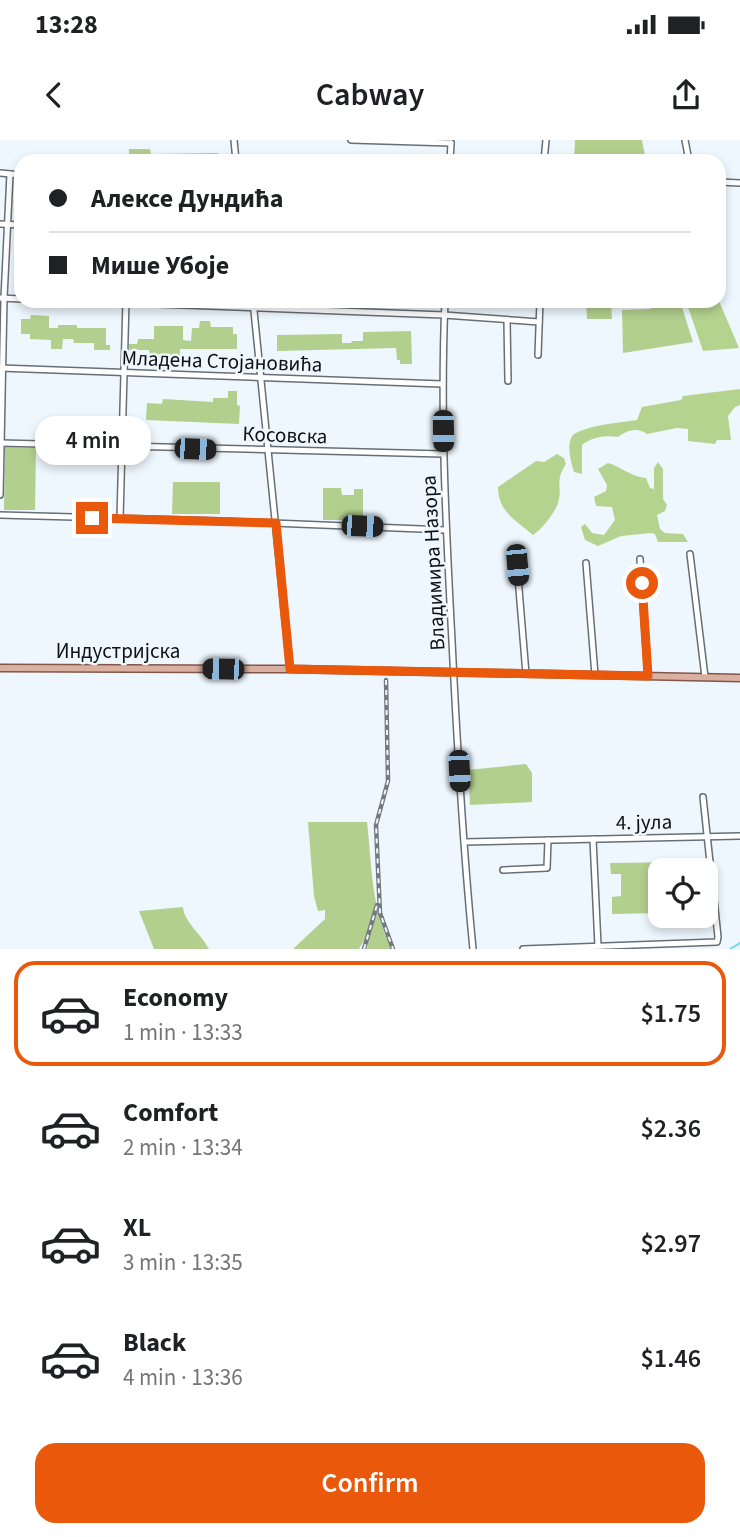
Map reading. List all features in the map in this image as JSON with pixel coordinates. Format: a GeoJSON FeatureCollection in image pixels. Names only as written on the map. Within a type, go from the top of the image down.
{"type":"FeatureCollection","features":[{"type":"Feature","properties":{"kind":"main road","name":"Индустријска"},"geometry":{"type":"LineString","coordinates":[[0,668],[290,669],[740,678]]}},
{"type":"Feature","properties":{"kind":"street"},"geometry":{"type":"LineString","coordinates":[[351,140],[451,142]]}},
{"type":"Feature","properties":{"kind":"street"},"geometry":{"type":"LineString","coordinates":[[0,173],[14,174]]}},
{"type":"Feature","properties":{"kind":"street"},"geometry":{"type":"LineString","coordinates":[[0,495],[2,298],[10,174]]}},
{"type":"Feature","properties":{"kind":"street"},"geometry":{"type":"LineString","coordinates":[[0,224],[14,224]]}},
{"type":"Feature","properties":{"kind":"street"},"geometry":{"type":"LineString","coordinates":[[120,518],[126,308]]}},
{"type":"Feature","properties":{"kind":"street"},"geometry":{"type":"LineString","coordinates":[[253,308],[290,669]]}},
{"type":"Feature","properties":{"kind":"street"},"geometry":{"type":"LineString","coordinates":[[310,308],[539,322]]}},
{"type":"Feature","properties":{"kind":"street","name":"Владимира Назора"},"geometry":{"type":"LineString","coordinates":[[444,308],[442,384],[446,530],[472,949]]}},
{"type":"Feature","properties":{"kind":"street"},"geometry":{"type":"LineString","coordinates":[[538,355],[540,308]]}},
{"type":"Feature","properties":{"kind":"street"},"geometry":{"type":"LineString","coordinates":[[507,320],[508,381]]}},
{"type":"Feature","properties":{"kind":"street","name":"Младена Стојановића"},"geometry":{"type":"LineString","coordinates":[[1,368],[442,384]]}},
{"type":"Feature","properties":{"kind":"street","name":"Косовска"},"geometry":{"type":"LineString","coordinates":[[0,443],[443,454]]}},
{"type":"Feature","properties":{"kind":"street"},"geometry":{"type":"LineString","coordinates":[[0,515],[446,530]]}},
{"type":"Feature","properties":{"kind":"street"},"geometry":{"type":"LineString","coordinates":[[690,554],[705,677]]}},
{"type":"Feature","properties":{"kind":"street"},"geometry":{"type":"LineString","coordinates":[[640,559],[648,676]]}},
{"type":"Feature","properties":{"kind":"street"},"geometry":{"type":"LineString","coordinates":[[586,563],[595,676]]}},
{"type":"Feature","properties":{"kind":"street"},"geometry":{"type":"LineString","coordinates":[[517,565],[526,674]]}},
{"type":"Feature","properties":{"kind":"street"},"geometry":{"type":"LineString","coordinates":[[523,949],[718,941],[703,796]]}},
{"type":"Feature","properties":{"kind":"street","name":"4. јула"},"geometry":{"type":"LineString","coordinates":[[464,842],[740,836]]}},
{"type":"Feature","properties":{"kind":"street"},"geometry":{"type":"LineString","coordinates":[[593,839],[598,946]]}},
{"type":"Feature","properties":{"kind":"street"},"geometry":{"type":"LineString","coordinates":[[503,870],[547,868],[548,840]]}},
{"type":"Feature","properties":{"kind":"green space"},"geometry":{"type":"Polygon","coordinates":[[[575,140],[642,140],[645,154],[574,154],[575,140]]]}},
{"type":"Feature","properties":{"kind":"green space"},"geometry":{"type":"Polygon","coordinates":[[[129,149],[150,149],[151,154],[129,154],[129,149]]]}},
{"type":"Feature","properties":{"kind":"green space"},"geometry":{"type":"Polygon","coordinates":[[[218,153],[218,154],[151,154],[218,153]]]}},
{"type":"Feature","properties":{"kind":"green space"},"geometry":{"type":"Polygon","coordinates":[[[586,308],[611,308],[612,319],[587,319],[586,308]]]}},
{"type":"Feature","properties":{"kind":"green space"},"geometry":{"type":"Polygon","coordinates":[[[682,308],[693,342],[623,353],[622,310],[682,308]]]}},
{"type":"Feature","properties":{"kind":"green space"},"geometry":{"type":"Polygon","coordinates":[[[688,308],[722,308],[739,348],[703,351],[688,308]]]}},
{"type":"Feature","properties":{"kind":"green space"},"geometry":{"type":"Polygon","coordinates":[[[31,315],[49,316],[49,328],[77,325],[77,328],[106,328],[106,345],[110,345],[110,350],[94,350],[94,343],[74,343],[73,339],[63,339],[62,349],[51,349],[51,340],[30,339],[30,334],[21,334],[21,319],[30,319],[31,315]]]}},
{"type":"Feature","properties":{"kind":"green space"},"geometry":{"type":"Polygon","coordinates":[[[200,321],[210,321],[211,327],[233,327],[233,334],[237,334],[237,349],[180,349],[180,355],[129,350],[129,344],[137,344],[138,339],[154,339],[154,326],[183,326],[183,340],[191,341],[192,328],[199,328],[200,321]]]}},
{"type":"Feature","properties":{"kind":"green space"},"geometry":{"type":"Polygon","coordinates":[[[411,331],[412,364],[400,364],[396,348],[277,351],[277,335],[342,334],[342,343],[351,343],[363,341],[363,332],[411,331]]]}},
{"type":"Feature","properties":{"kind":"green space"},"geometry":{"type":"Polygon","coordinates":[[[740,389],[740,405],[728,416],[731,440],[717,440],[715,444],[688,441],[688,429],[677,428],[647,434],[633,430],[618,437],[594,438],[586,442],[582,445],[582,474],[574,472],[570,442],[575,434],[582,430],[637,420],[642,407],[681,400],[683,396],[740,389]]]}},
{"type":"Feature","properties":{"kind":"green space"},"geometry":{"type":"Polygon","coordinates":[[[228,391],[237,391],[239,424],[146,420],[147,403],[162,404],[163,399],[213,402],[213,398],[228,398],[228,391]]]}},
{"type":"Feature","properties":{"kind":"green space"},"geometry":{"type":"Polygon","coordinates":[[[5,447],[36,448],[35,510],[4,510],[5,447]]]}},
{"type":"Feature","properties":{"kind":"green space"},"geometry":{"type":"Polygon","coordinates":[[[557,454],[564,458],[566,464],[560,475],[558,503],[547,521],[533,535],[505,509],[498,487],[536,461],[544,462],[557,454]]]}},
{"type":"Feature","properties":{"kind":"green space"},"geometry":{"type":"Polygon","coordinates":[[[658,462],[663,469],[663,499],[667,505],[665,511],[657,515],[660,529],[665,533],[683,534],[688,542],[658,542],[655,534],[650,533],[621,536],[598,546],[585,540],[581,527],[585,524],[592,533],[604,535],[615,520],[612,507],[596,506],[594,497],[606,491],[607,485],[598,469],[608,463],[646,478],[650,488],[654,489],[654,468],[658,462]]]}},
{"type":"Feature","properties":{"kind":"green space"},"geometry":{"type":"Polygon","coordinates":[[[173,482],[220,482],[220,514],[172,514],[173,482]]]}},
{"type":"Feature","properties":{"kind":"green space"},"geometry":{"type":"Polygon","coordinates":[[[323,488],[341,488],[342,495],[354,495],[354,489],[363,489],[363,520],[323,520],[323,488]]]}},
{"type":"Feature","properties":{"kind":"green space"},"geometry":{"type":"Polygon","coordinates":[[[526,764],[532,773],[532,802],[470,805],[468,770],[526,764]]]}},
{"type":"Feature","properties":{"kind":"green space"},"geometry":{"type":"Polygon","coordinates":[[[308,822],[367,822],[376,903],[392,949],[367,949],[369,938],[365,939],[359,949],[293,949],[325,919],[325,910],[318,911],[314,896],[308,822]]]}},
{"type":"Feature","properties":{"kind":"green space"},"geometry":{"type":"Polygon","coordinates":[[[610,863],[648,863],[648,913],[612,914],[612,897],[621,896],[621,874],[611,874],[610,863]]]}},
{"type":"Feature","properties":{"kind":"green space"},"geometry":{"type":"Polygon","coordinates":[[[183,907],[186,918],[209,949],[154,949],[139,911],[183,907]]]}},
{"type":"Feature","properties":{"kind":"waterway"},"geometry":{"type":"LineString","coordinates":[[730,949],[740,943]]}},
{"type":"Feature","properties":{"kind":"railway"},"geometry":{"type":"LineString","coordinates":[[386,680],[388,781],[376,825],[380,913],[393,949]]}},
{"type":"Feature","properties":{"kind":"railway"},"geometry":{"type":"LineString","coordinates":[[364,949],[377,905]]}},
{"type":"Feature","properties":{"kind":"route"},"geometry":{"type":"LineString","coordinates":[[92,518],[276,523],[290,669],[648,676],[642,583]]}}]}
